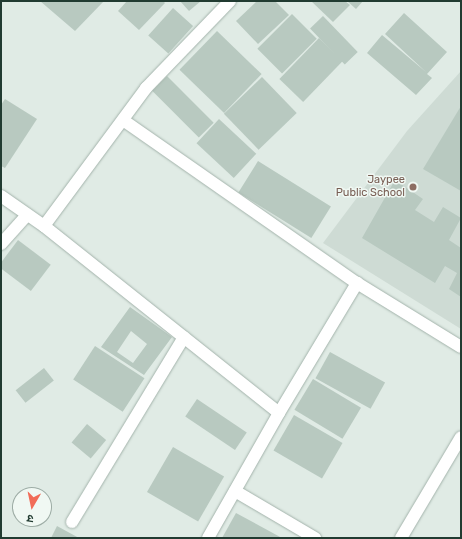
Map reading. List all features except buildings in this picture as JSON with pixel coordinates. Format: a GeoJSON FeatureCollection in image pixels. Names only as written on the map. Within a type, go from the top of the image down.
{"type":"FeatureCollection","features":[{"type":"Feature","properties":{"kind":"street"},"geometry":{"type":"LineString","coordinates":[[44,226],[173,56],[230,1]]}},
{"type":"Feature","properties":{"kind":"street"},"geometry":{"type":"LineString","coordinates":[[123,120],[357,283],[461,346]]}},
{"type":"Feature","properties":{"kind":"street"},"geometry":{"type":"LineString","coordinates":[[1,196],[44,226],[279,413]]}},
{"type":"Feature","properties":{"kind":"street"},"geometry":{"type":"LineString","coordinates":[[1,244],[27,215]]}},
{"type":"Feature","properties":{"kind":"street"},"geometry":{"type":"LineString","coordinates":[[208,538],[279,413],[357,283]]}},
{"type":"Feature","properties":{"kind":"street"},"geometry":{"type":"LineString","coordinates":[[72,522],[184,337]]}},
{"type":"Feature","properties":{"kind":"street"},"geometry":{"type":"LineString","coordinates":[[401,538],[461,437]]}},
{"type":"Feature","properties":{"kind":"street"},"geometry":{"type":"LineString","coordinates":[[235,491],[315,538]]}},
{"type":"Feature","properties":{"kind":"shaded area","name":"Jaypee Public School"},"geometry":{"type":"Polygon","coordinates":[[[461,71],[461,329],[323,243],[407,131],[461,71]]]}},
{"type":"Feature","properties":{"kind":"place","name":"Jaypee Public School"},"geometry":{"type":"Point","coordinates":[413,187]}}]}
